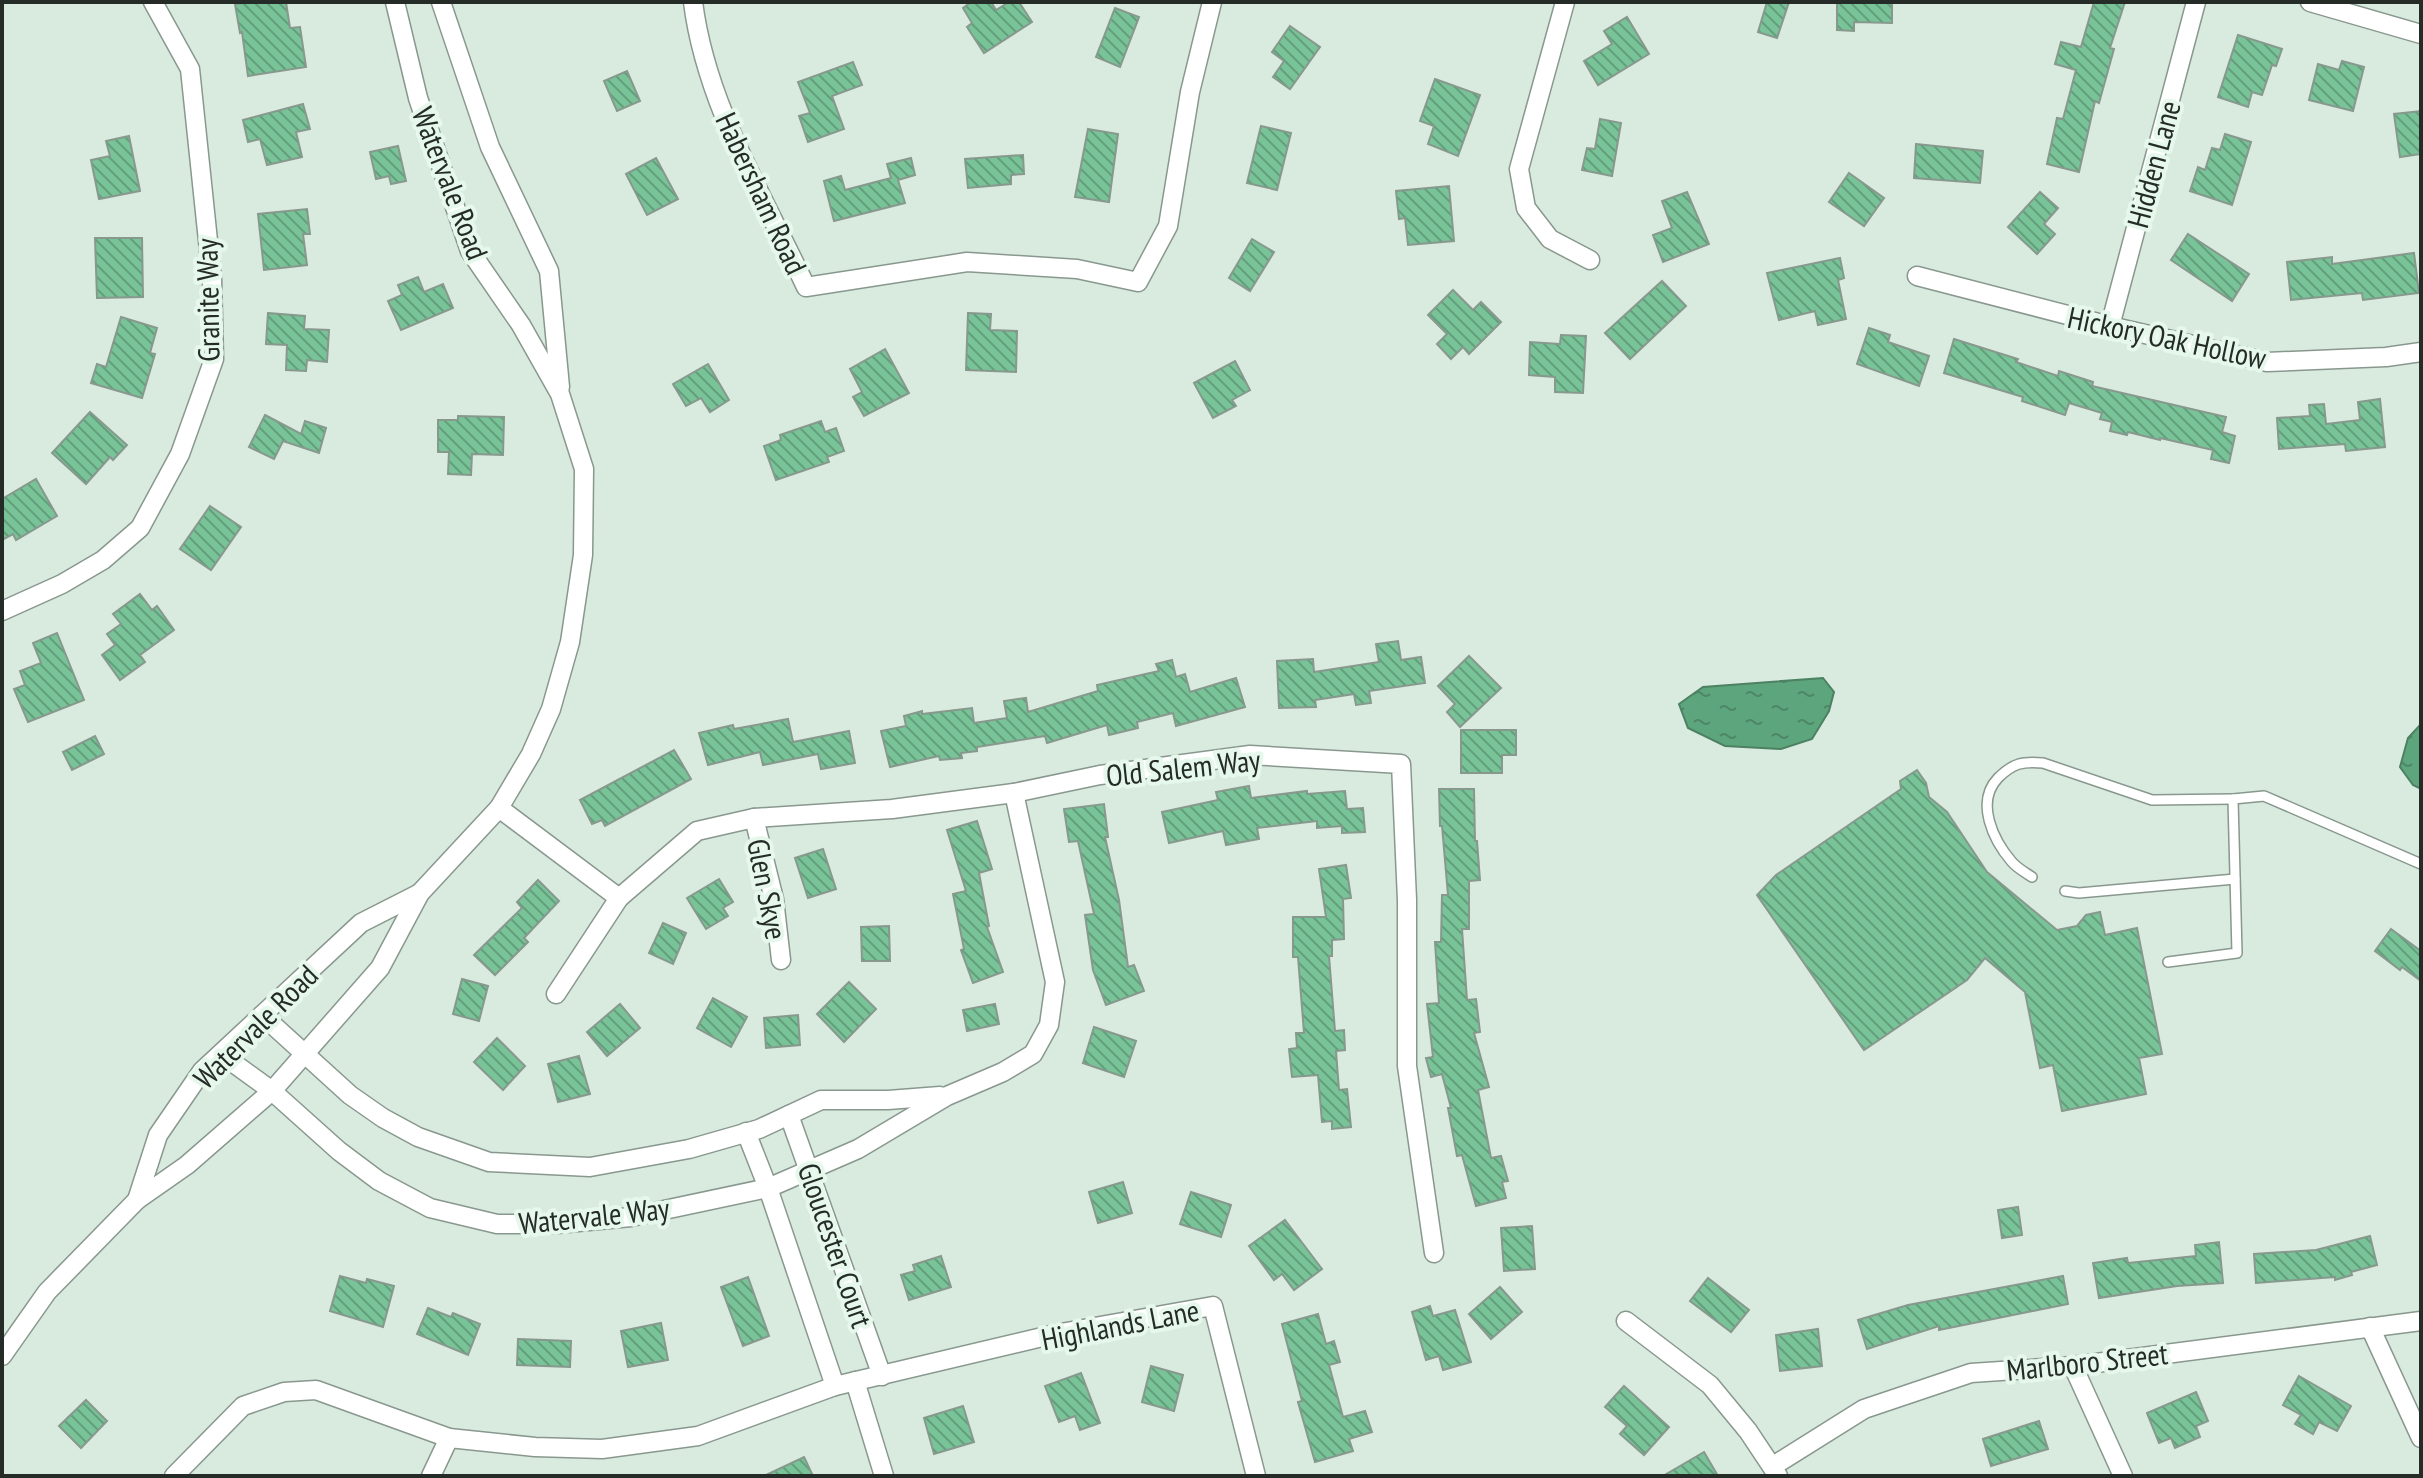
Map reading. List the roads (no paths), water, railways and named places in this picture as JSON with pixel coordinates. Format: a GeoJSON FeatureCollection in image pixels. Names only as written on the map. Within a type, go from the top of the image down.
{"type":"FeatureCollection","features":[{"type":"Feature","properties":{"kind":"street","name":"Granite Way"},"geometry":{"type":"LineString","coordinates":[[2,611],[62,584],[103,560],[140,528],[180,454],[214,359],[212,279],[190,69],[153,2]]}},
{"type":"Feature","properties":{"kind":"street","name":"Watervale Road"},"geometry":{"type":"LineString","coordinates":[[2,1356],[47,1292],[137,1200],[187,1165],[272,1091],[380,968],[420,893],[499,808],[531,754],[551,709],[573,628],[583,555],[584,469],[560,394],[521,325],[470,251],[418,98],[395,2]]}},
{"type":"Feature","properties":{"kind":"street","name":"Watervale Road"},"geometry":{"type":"LineString","coordinates":[[441,2],[490,147],[549,271],[560,394]]}},
{"type":"Feature","properties":{"kind":"street","name":"Habersham Road"},"geometry":{"type":"LineString","coordinates":[[693,2],[707,69],[728,126],[806,287],[967,262],[1077,269],[1138,282],[1168,226],[1190,92],[1212,2]]}},
{"type":"Feature","properties":{"kind":"street"},"geometry":{"type":"LineString","coordinates":[[1565,2],[1519,169],[1526,208],[1542,229],[1550,239],[1590,260]]}},
{"type":"Feature","properties":{"kind":"street","name":"Hidden Lane"},"geometry":{"type":"LineString","coordinates":[[2110,326],[2196,2]]}},
{"type":"Feature","properties":{"kind":"street"},"geometry":{"type":"LineString","coordinates":[[2310,2],[2421,34]]}},
{"type":"Feature","properties":{"kind":"street","name":"Hickory Oak Hollow"},"geometry":{"type":"LineString","coordinates":[[1917,276],[2110,326],[2267,362],[2386,357],[2421,352]]}},
{"type":"Feature","properties":{"kind":"street","name":"Old Salem Way"},"geometry":{"type":"LineString","coordinates":[[556,994],[619,898],[697,831],[754,818],[892,809],[1014,793],[1100,775],[1250,755],[1401,764],[1407,900],[1407,1066],[1434,1253]]}},
{"type":"Feature","properties":{"kind":"street","name":"Watervale Way"},"geometry":{"type":"LineString","coordinates":[[221,1054],[272,1091],[339,1151],[379,1181],[430,1208],[497,1224],[557,1224],[631,1217],[768,1188],[858,1149],[947,1096],[1003,1072],[1033,1054],[1049,1025],[1055,982],[1014,793]]}},
{"type":"Feature","properties":{"kind":"street"},"geometry":{"type":"LineString","coordinates":[[499,808],[619,898]]}},
{"type":"Feature","properties":{"kind":"street","name":"Glen Skye"},"geometry":{"type":"LineString","coordinates":[[754,818],[774,899],[781,960]]}},
{"type":"Feature","properties":{"kind":"street","name":"Watervale Road"},"geometry":{"type":"LineString","coordinates":[[137,1200],[158,1135],[202,1071],[361,923],[420,893]]}},
{"type":"Feature","properties":{"kind":"street","name":"Watervale Way"},"geometry":{"type":"LineString","coordinates":[[262,1015],[350,1095],[383,1118],[418,1137],[489,1162],[590,1167],[689,1149],[746,1132],[821,1100],[947,1096]]}},
{"type":"Feature","properties":{"kind":"street","name":"Gloucester Court"},"geometry":{"type":"LineString","coordinates":[[789,1115],[882,1376]]}},
{"type":"Feature","properties":{"kind":"street","name":"Gloucester Court"},"geometry":{"type":"LineString","coordinates":[[746,1132],[835,1386]]}},
{"type":"Feature","properties":{"kind":"street","name":"Highlands Lane"},"geometry":{"type":"LineString","coordinates":[[174,1476],[243,1406],[284,1392],[316,1390],[449,1438],[535,1447],[602,1449],[698,1436],[835,1386],[1055,1334],[1213,1306],[1256,1476]]}},
{"type":"Feature","properties":{"kind":"street"},"geometry":{"type":"LineString","coordinates":[[1626,1321],[1710,1385],[1776,1471]]}},
{"type":"Feature","properties":{"kind":"street","name":"Marlboro Street"},"geometry":{"type":"LineString","coordinates":[[1776,1471],[1864,1409],[1971,1373],[2073,1366],[2421,1321]]}},
{"type":"Feature","properties":{"kind":"street"},"geometry":{"type":"LineString","coordinates":[[2370,1327],[2421,1438]]}},
{"type":"Feature","properties":{"kind":"street"},"geometry":{"type":"LineString","coordinates":[[2073,1366],[2123,1476]]}},
{"type":"Feature","properties":{"kind":"street"},"geometry":{"type":"LineString","coordinates":[[855,1381],[884,1476]]}},
{"type":"Feature","properties":{"kind":"street"},"geometry":{"type":"LineString","coordinates":[[431,1476],[449,1438]]}},
{"type":"Feature","properties":{"kind":"lane"},"geometry":{"type":"LineString","coordinates":[[2032,877],[2013,863],[1992,830],[1985,804],[1992,785],[2006,771],[2025,761],[2043,763],[2152,800],[2264,796],[2421,864]]}},
{"type":"Feature","properties":{"kind":"lane"},"geometry":{"type":"LineString","coordinates":[[2168,962],[2237,953],[2233,799]]}},
{"type":"Feature","properties":{"kind":"lane"},"geometry":{"type":"LineString","coordinates":[[2065,891],[2079,893],[2235,879]]}},
{"type":"Feature","properties":{"kind":"water"},"geometry":{"type":"Polygon","coordinates":[[[1823,678],[1834,692],[1829,711],[1812,739],[1781,749],[1725,746],[1688,728],[1679,704],[1703,687],[1823,678]]]}},
{"type":"Feature","properties":{"kind":"water"},"geometry":{"type":"Polygon","coordinates":[[[2421,724],[2421,789],[2413,785],[2400,767],[2408,738],[2421,724]]]}}]}
